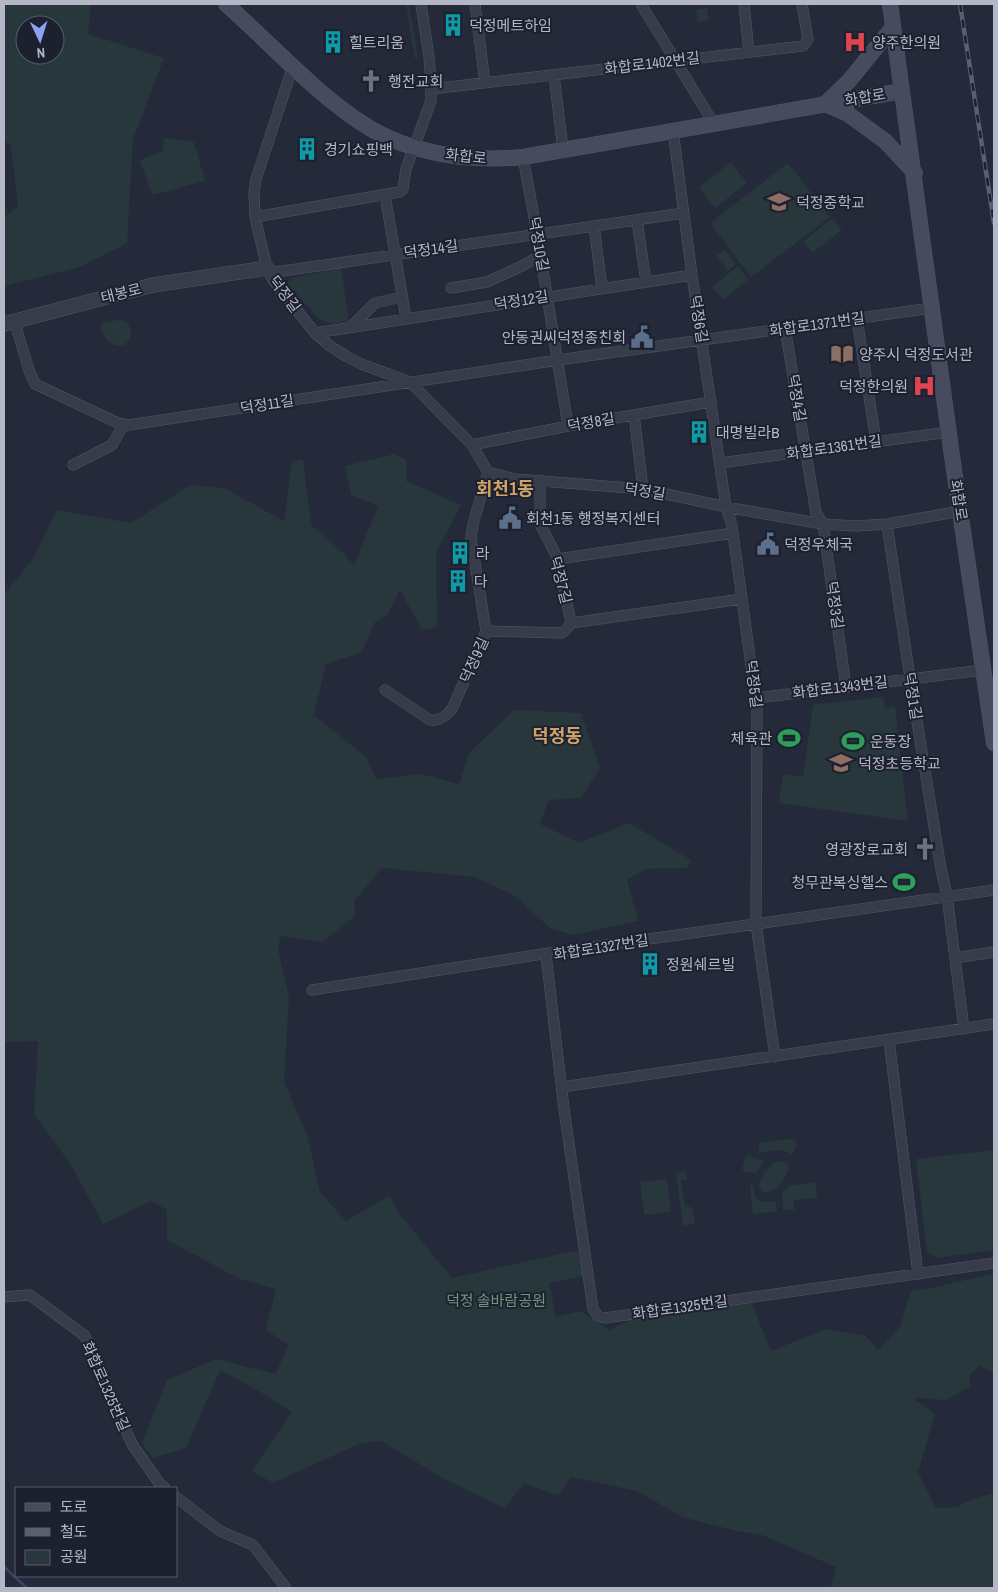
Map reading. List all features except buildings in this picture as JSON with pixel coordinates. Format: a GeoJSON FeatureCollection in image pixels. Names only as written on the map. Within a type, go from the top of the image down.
{"type":"FeatureCollection","features":[{"type":"Feature","properties":{"kind":"main road","name":"화합로"},"geometry":{"type":"LineString","coordinates":[[226,4],[293,66],[363,124],[384,135],[415,147],[437,153],[477,159],[523,157],[902,91],[994,743]]}},
{"type":"Feature","properties":{"kind":"main road"},"geometry":{"type":"LineString","coordinates":[[890,4],[902,91]]}},
{"type":"Feature","properties":{"kind":"main road"},"geometry":{"type":"LineString","coordinates":[[893,27],[849,81],[825,104],[848,114],[885,141],[914,173]]}},
{"type":"Feature","properties":{"kind":"street"},"geometry":{"type":"LineString","coordinates":[[255,217],[385,195],[399,192],[403,189],[405,172],[430,108],[429,57],[421,4]]}},
{"type":"Feature","properties":{"kind":"street"},"geometry":{"type":"LineString","coordinates":[[475,4],[485,83]]}},
{"type":"Feature","properties":{"kind":"street"},"geometry":{"type":"LineString","coordinates":[[641,4],[714,124]]}},
{"type":"Feature","properties":{"kind":"street"},"geometry":{"type":"LineString","coordinates":[[744,4],[749,52]]}},
{"type":"Feature","properties":{"kind":"street","name":"화합로1402번길"},"geometry":{"type":"LineString","coordinates":[[431,89],[806,44],[808,38],[802,4]]}},
{"type":"Feature","properties":{"kind":"street","name":"덕정길"},"geometry":{"type":"LineString","coordinates":[[293,66],[256,179],[254,192],[255,217],[268,270],[275,282],[316,333],[330,346],[370,368],[410,382],[472,445],[488,472],[509,478],[643,489],[726,507],[824,524],[856,526],[887,524],[961,511]]}},
{"type":"Feature","properties":{"kind":"street"},"geometry":{"type":"LineString","coordinates":[[554,75],[563,150]]}},
{"type":"Feature","properties":{"kind":"street","name":"덕정6길"},"geometry":{"type":"LineString","coordinates":[[673,131],[726,507]]}},
{"type":"Feature","properties":{"kind":"street","name":"덕정10길"},"geometry":{"type":"LineString","coordinates":[[523,157],[541,255],[568,426]]}},
{"type":"Feature","properties":{"kind":"street"},"geometry":{"type":"LineString","coordinates":[[385,195],[406,318]]}},
{"type":"Feature","properties":{"kind":"street","name":"덕정14길"},"geometry":{"type":"LineString","coordinates":[[268,270],[684,213]]}},
{"type":"Feature","properties":{"kind":"street"},"geometry":{"type":"LineString","coordinates":[[637,220],[646,282]]}},
{"type":"Feature","properties":{"kind":"street"},"geometry":{"type":"LineString","coordinates":[[594,226],[602,288]]}},
{"type":"Feature","properties":{"kind":"street"},"geometry":{"type":"LineString","coordinates":[[241,272],[254,262],[261,246]]}},
{"type":"Feature","properties":{"kind":"street","name":"덕정12길"},"geometry":{"type":"LineString","coordinates":[[451,288],[487,282],[541,255]]}},
{"type":"Feature","properties":{"kind":"street","name":"태봉로"},"geometry":{"type":"LineString","coordinates":[[9,322],[153,285],[241,272],[268,270]]}},
{"type":"Feature","properties":{"kind":"street","name":"태봉로"},"geometry":{"type":"LineString","coordinates":[[241,272],[261,274],[275,282]]}},
{"type":"Feature","properties":{"kind":"street","name":"덕정12길"},"geometry":{"type":"LineString","coordinates":[[316,333],[692,275]]}},
{"type":"Feature","properties":{"kind":"street"},"geometry":{"type":"LineString","coordinates":[[350,327],[376,303],[402,297]]}},
{"type":"Feature","properties":{"kind":"street","name":"화합로1371번길"},"geometry":{"type":"LineString","coordinates":[[702,340],[932,308]]}},
{"type":"Feature","properties":{"kind":"street"},"geometry":{"type":"LineString","coordinates":[[857,319],[876,441]]}},
{"type":"Feature","properties":{"kind":"street","name":"덕정11길"},"geometry":{"type":"LineString","coordinates":[[9,322],[35,384],[118,423],[124,424],[135,424],[410,382]]}},
{"type":"Feature","properties":{"kind":"street","name":"덕정4길"},"geometry":{"type":"LineString","coordinates":[[785,328],[816,513],[824,524]]}},
{"type":"Feature","properties":{"kind":"street"},"geometry":{"type":"LineString","coordinates":[[410,382],[702,340]]}},
{"type":"Feature","properties":{"kind":"street"},"geometry":{"type":"LineString","coordinates":[[370,368],[373,379],[371,388]]}},
{"type":"Feature","properties":{"kind":"street","name":"덕정8길"},"geometry":{"type":"LineString","coordinates":[[472,445],[568,426],[711,402]]}},
{"type":"Feature","properties":{"kind":"street"},"geometry":{"type":"LineString","coordinates":[[634,415],[643,489]]}},
{"type":"Feature","properties":{"kind":"street"},"geometry":{"type":"LineString","coordinates":[[72,465],[112,445],[124,424]]}},
{"type":"Feature","properties":{"kind":"street","name":"화합로1361번길"},"geometry":{"type":"LineString","coordinates":[[720,463],[949,432]]}},
{"type":"Feature","properties":{"kind":"street","name":"덕정9길"},"geometry":{"type":"LineString","coordinates":[[385,690],[430,720],[435,721],[442,718],[452,708],[486,631],[472,538],[473,524],[488,472]]}},
{"type":"Feature","properties":{"kind":"street","name":"덕정7길"},"geometry":{"type":"LineString","coordinates":[[540,480],[540,524],[558,559],[571,623]]}},
{"type":"Feature","properties":{"kind":"street","name":"덕정5길"},"geometry":{"type":"LineString","coordinates":[[726,507],[731,520],[757,698],[756,924]]}},
{"type":"Feature","properties":{"kind":"street","name":"덕정3길"},"geometry":{"type":"LineString","coordinates":[[824,524],[846,686]]}},
{"type":"Feature","properties":{"kind":"street","name":"덕정1길"},"geometry":{"type":"LineString","coordinates":[[887,524],[910,678],[947,896]]}},
{"type":"Feature","properties":{"kind":"street"},"geometry":{"type":"LineString","coordinates":[[558,559],[733,533]]}},
{"type":"Feature","properties":{"kind":"street"},"geometry":{"type":"LineString","coordinates":[[486,631],[562,633],[571,623],[742,600]]}},
{"type":"Feature","properties":{"kind":"street","name":"화합로1343번길"},"geometry":{"type":"LineString","coordinates":[[757,698],[983,670]]}},
{"type":"Feature","properties":{"kind":"street","name":"화합로1327번길"},"geometry":{"type":"LineString","coordinates":[[562,1086],[546,959],[546,955],[549,953],[994,890]]}},
{"type":"Feature","properties":{"kind":"street"},"geometry":{"type":"LineString","coordinates":[[947,896],[964,1029]]}},
{"type":"Feature","properties":{"kind":"street"},"geometry":{"type":"LineString","coordinates":[[756,924],[775,1057]]}},
{"type":"Feature","properties":{"kind":"street"},"geometry":{"type":"LineString","coordinates":[[955,958],[994,952]]}},
{"type":"Feature","properties":{"kind":"street"},"geometry":{"type":"LineString","coordinates":[[312,990],[549,953]]}},
{"type":"Feature","properties":{"kind":"street"},"geometry":{"type":"LineString","coordinates":[[562,1086],[775,1057],[994,1024]]}},
{"type":"Feature","properties":{"kind":"street"},"geometry":{"type":"LineString","coordinates":[[889,1040],[918,1274]]}},
{"type":"Feature","properties":{"kind":"street","name":"화합로1325번길"},"geometry":{"type":"LineString","coordinates":[[562,1086],[593,1309],[598,1316],[604,1318],[994,1263]]}},
{"type":"Feature","properties":{"kind":"street","name":"화합로1325번길"},"geometry":{"type":"LineString","coordinates":[[4,1297],[30,1295],[85,1336],[132,1444],[158,1483],[164,1487]]}},
{"type":"Feature","properties":{"kind":"street"},"geometry":{"type":"LineString","coordinates":[[178,1499],[220,1532],[252,1545],[286,1588]]}},
{"type":"Feature","properties":{"kind":"green space"},"geometry":{"type":"Polygon","coordinates":[[[4,4],[91,4],[88,34],[164,58],[133,139],[127,243],[80,267],[4,286],[4,217],[18,206],[11,145],[4,141],[4,4]]]}},
{"type":"Feature","properties":{"kind":"green space"},"geometry":{"type":"Polygon","coordinates":[[[406,4],[409,4],[418,58],[415,59],[406,4]]]}},
{"type":"Feature","properties":{"kind":"green space"},"geometry":{"type":"Polygon","coordinates":[[[707,8],[709,20],[698,22],[696,9],[707,8]]]}},
{"type":"Feature","properties":{"kind":"green space"},"geometry":{"type":"Polygon","coordinates":[[[164,138],[194,142],[205,181],[152,195],[140,160],[162,151],[164,138]]]}},
{"type":"Feature","properties":{"kind":"green space"},"geometry":{"type":"Polygon","coordinates":[[[731,162],[747,183],[715,208],[699,187],[731,162]]]}},
{"type":"Feature","properties":{"kind":"green space"},"geometry":{"type":"Polygon","coordinates":[[[788,163],[830,217],[751,277],[710,223],[788,163]]]}},
{"type":"Feature","properties":{"kind":"green space"},"geometry":{"type":"Polygon","coordinates":[[[833,218],[842,230],[812,253],[803,241],[833,218]]]}},
{"type":"Feature","properties":{"kind":"green space"},"geometry":{"type":"Polygon","coordinates":[[[725,249],[736,264],[728,271],[716,256],[725,249]]]}},
{"type":"Feature","properties":{"kind":"green space"},"geometry":{"type":"Polygon","coordinates":[[[738,266],[749,279],[723,300],[712,287],[738,266]]]}},
{"type":"Feature","properties":{"kind":"green space"},"geometry":{"type":"Polygon","coordinates":[[[341,268],[349,321],[331,324],[319,319],[287,283],[291,278],[341,268]]]}},
{"type":"Feature","properties":{"kind":"green space"},"geometry":{"type":"Polygon","coordinates":[[[118,320],[128,323],[131,335],[124,345],[116,346],[107,341],[100,327],[102,323],[118,320]]]}},
{"type":"Feature","properties":{"kind":"green space","name":"덕정 솔바람공원"},"geometry":{"type":"Polygon","coordinates":[[[394,454],[406,460],[406,481],[461,505],[436,553],[437,627],[422,630],[400,590],[388,614],[375,622],[362,652],[326,664],[314,715],[365,756],[377,779],[421,774],[459,784],[469,753],[514,710],[581,713],[600,768],[581,798],[549,800],[540,824],[579,843],[629,823],[691,860],[687,868],[646,869],[627,880],[638,921],[573,935],[551,929],[515,896],[475,877],[382,868],[354,901],[355,916],[322,942],[280,936],[278,950],[289,997],[284,1081],[308,1138],[320,1192],[346,1221],[390,1195],[397,1211],[452,1278],[578,1250],[583,1276],[549,1283],[556,1317],[580,1311],[610,1330],[634,1318],[750,1299],[771,1351],[826,1329],[866,1336],[878,1350],[900,1327],[911,1291],[994,1275],[994,1373],[979,1366],[970,1375],[970,1386],[947,1400],[913,1398],[935,1414],[918,1472],[936,1508],[957,1507],[975,1498],[994,1493],[994,1588],[831,1588],[836,1567],[762,1535],[737,1531],[682,1517],[637,1491],[571,1477],[558,1495],[524,1483],[505,1508],[446,1480],[381,1441],[361,1443],[273,1483],[252,1471],[292,1412],[220,1370],[186,1448],[153,1458],[142,1443],[167,1380],[216,1359],[275,1374],[289,1345],[266,1330],[276,1289],[240,1279],[167,1240],[167,1210],[151,1201],[103,1224],[71,1165],[34,1114],[38,1041],[4,1042],[4,595],[33,559],[57,510],[131,523],[190,485],[224,488],[284,521],[292,461],[303,460],[311,525],[354,565],[378,506],[351,495],[345,466],[394,454]]]}},
{"type":"Feature","properties":{"kind":"green space","name":"운동장"},"geometry":{"type":"Polygon","coordinates":[[[883,697],[885,708],[895,707],[908,821],[779,803],[783,774],[803,777],[813,705],[883,697]]]}},
{"type":"Feature","properties":{"kind":"green space"},"geometry":{"type":"Polygon","coordinates":[[[793,1139],[796,1144],[792,1154],[781,1150],[758,1153],[760,1143],[793,1139]]]}},
{"type":"Feature","properties":{"kind":"green space"},"geometry":{"type":"Polygon","coordinates":[[[994,1150],[994,1250],[937,1258],[927,1252],[916,1159],[994,1150]]]}},
{"type":"Feature","properties":{"kind":"green space"},"geometry":{"type":"Polygon","coordinates":[[[750,1155],[752,1158],[764,1161],[756,1173],[745,1172],[742,1169],[745,1158],[750,1155]]]}},
{"type":"Feature","properties":{"kind":"green space"},"geometry":{"type":"Polygon","coordinates":[[[777,1161],[787,1163],[789,1168],[787,1173],[777,1188],[763,1193],[759,1187],[762,1176],[777,1161]]]}},
{"type":"Feature","properties":{"kind":"green space"},"geometry":{"type":"Polygon","coordinates":[[[685,1171],[688,1179],[681,1180],[685,1207],[692,1207],[695,1224],[683,1226],[676,1173],[685,1171]]]}},
{"type":"Feature","properties":{"kind":"green space"},"geometry":{"type":"Polygon","coordinates":[[[667,1179],[671,1212],[644,1215],[640,1182],[667,1179]]]}},
{"type":"Feature","properties":{"kind":"green space"},"geometry":{"type":"Polygon","coordinates":[[[752,1182],[755,1197],[761,1202],[775,1201],[777,1211],[753,1214],[750,1190],[752,1182]]]}},
{"type":"Feature","properties":{"kind":"green space"},"geometry":{"type":"Polygon","coordinates":[[[816,1183],[817,1198],[794,1200],[794,1210],[783,1210],[782,1193],[790,1185],[816,1183]]]}},
{"type":"Feature","properties":{"kind":"waterway"},"geometry":{"type":"LineString","coordinates":[[4,1567],[27,1588]]}},
{"type":"Feature","properties":{"kind":"railway"},"geometry":{"type":"LineString","coordinates":[[960,4],[994,223]]}},
{"type":"Feature","properties":{"kind":"place","name":"덕정메트하임"},"geometry":{"type":"Point","coordinates":[453,25]}},
{"type":"Feature","properties":{"kind":"place","name":"힐트리움"},"geometry":{"type":"Point","coordinates":[333,42]}},
{"type":"Feature","properties":{"kind":"place","name":"양주한의원"},"geometry":{"type":"Point","coordinates":[855,42]}},
{"type":"Feature","properties":{"kind":"place","name":"행전교회"},"geometry":{"type":"Point","coordinates":[371,81]}},
{"type":"Feature","properties":{"kind":"place","name":"경기쇼핑백"},"geometry":{"type":"Point","coordinates":[307,149]}},
{"type":"Feature","properties":{"kind":"place","name":"덕정중학교"},"geometry":{"type":"Point","coordinates":[779,202]}},
{"type":"Feature","properties":{"kind":"place","name":"안동권씨덕정종친회"},"geometry":{"type":"Point","coordinates":[642,337]}},
{"type":"Feature","properties":{"kind":"place","name":"양주시 덕정도서관"},"geometry":{"type":"Point","coordinates":[842,354]}},
{"type":"Feature","properties":{"kind":"place","name":"덕정한의원"},"geometry":{"type":"Point","coordinates":[924,386]}},
{"type":"Feature","properties":{"kind":"place","name":"대명빌라B"},"geometry":{"type":"Point","coordinates":[699,432]}},
{"type":"Feature","properties":{"kind":"place","name":"회천1동 행정복지센터"},"geometry":{"type":"Point","coordinates":[510,518]}},
{"type":"Feature","properties":{"kind":"place","name":"덕정우체국"},"geometry":{"type":"Point","coordinates":[768,544]}},
{"type":"Feature","properties":{"kind":"place","name":"라"},"geometry":{"type":"Point","coordinates":[460,553]}},
{"type":"Feature","properties":{"kind":"place","name":"다"},"geometry":{"type":"Point","coordinates":[458,581]}},
{"type":"Feature","properties":{"kind":"place","name":"체육관"},"geometry":{"type":"Point","coordinates":[789,738]}},
{"type":"Feature","properties":{"kind":"place","name":"운동장"},"geometry":{"type":"Point","coordinates":[853,741]}},
{"type":"Feature","properties":{"kind":"place","name":"덕정초등학교"},"geometry":{"type":"Point","coordinates":[841,763]}},
{"type":"Feature","properties":{"kind":"place","name":"영광장로교회"},"geometry":{"type":"Point","coordinates":[925,849]}},
{"type":"Feature","properties":{"kind":"place","name":"청무관복싱헬스"},"geometry":{"type":"Point","coordinates":[904,882]}},
{"type":"Feature","properties":{"kind":"place","name":"정원쉐르빌"},"geometry":{"type":"Point","coordinates":[650,964]}},
{"type":"Feature","properties":{"kind":"district","name":"회천1동"},"geometry":{"type":"Point","coordinates":[505,488]}},
{"type":"Feature","properties":{"kind":"district","name":"덕정동"},"geometry":{"type":"Point","coordinates":[557,735]}}]}
